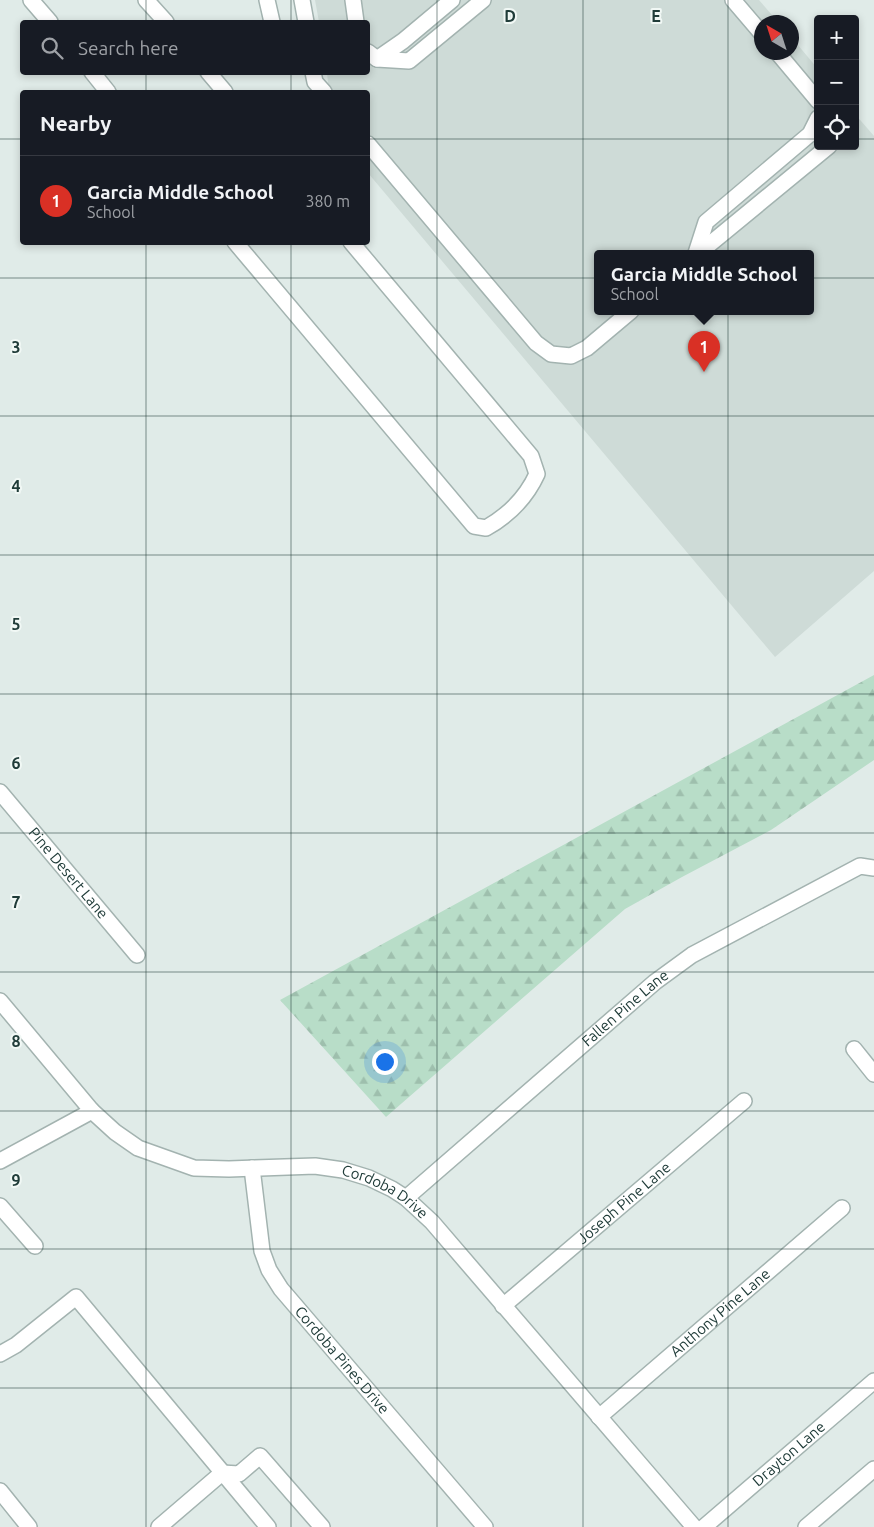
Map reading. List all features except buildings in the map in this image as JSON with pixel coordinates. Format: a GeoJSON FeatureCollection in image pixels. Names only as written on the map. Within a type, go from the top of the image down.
{"type":"FeatureCollection","features":[{"type":"Feature","properties":{"kind":"street"},"geometry":{"type":"LineString","coordinates":[[31,0],[48,20]]}},
{"type":"Feature","properties":{"kind":"street"},"geometry":{"type":"LineString","coordinates":[[146,0],[164,20]]}},
{"type":"Feature","properties":{"kind":"street"},"geometry":{"type":"LineString","coordinates":[[267,0],[272,20]]}},
{"type":"Feature","properties":{"kind":"street"},"geometry":{"type":"LineString","coordinates":[[302,0],[306,20]]}},
{"type":"Feature","properties":{"kind":"street"},"geometry":{"type":"LineString","coordinates":[[353,0],[356,20]]}},
{"type":"Feature","properties":{"kind":"street"},"geometry":{"type":"LineString","coordinates":[[372,56],[402,41],[452,0]]}},
{"type":"Feature","properties":{"kind":"street"},"geometry":{"type":"LineString","coordinates":[[372,56],[408,61],[483,0]]}},
{"type":"Feature","properties":{"kind":"street"},"geometry":{"type":"LineString","coordinates":[[733,0],[754,25]]}},
{"type":"Feature","properties":{"kind":"street"},"geometry":{"type":"LineString","coordinates":[[784,60],[814,96]]}},
{"type":"Feature","properties":{"kind":"street"},"geometry":{"type":"LineString","coordinates":[[94,75],[106,90]]}},
{"type":"Feature","properties":{"kind":"street"},"geometry":{"type":"LineString","coordinates":[[211,75],[223,90]]}},
{"type":"Feature","properties":{"kind":"street"},"geometry":{"type":"LineString","coordinates":[[699,250],[706,222],[810,134],[814,126]]}},
{"type":"Feature","properties":{"kind":"street"},"geometry":{"type":"LineString","coordinates":[[370,146],[536,343],[551,354],[571,356],[587,348],[626,315]]}},
{"type":"Feature","properties":{"kind":"street"},"geometry":{"type":"LineString","coordinates":[[702,250],[824,150]]}},
{"type":"Feature","properties":{"kind":"street"},"geometry":{"type":"LineString","coordinates":[[239,245],[474,526],[486,528],[518,504],[530,488],[537,474],[531,456],[354,245]]}},
{"type":"Feature","properties":{"kind":"street","name":"Pine Desert Lane"},"geometry":{"type":"LineString","coordinates":[[0,792],[137,954]]}},
{"type":"Feature","properties":{"kind":"street","name":"Fallen Pine Lane"},"geometry":{"type":"LineString","coordinates":[[406,1198],[655,982],[692,955],[860,866],[874,868]]}},
{"type":"Feature","properties":{"kind":"street","name":"Cordoba Drive"},"geometry":{"type":"LineString","coordinates":[[0,1001],[92,1111],[114,1132],[138,1148],[194,1168],[315,1166],[343,1170],[369,1178],[406,1198],[432,1222],[694,1527]]}},
{"type":"Feature","properties":{"kind":"street"},"geometry":{"type":"LineString","coordinates":[[854,1050],[874,1074]]}},
{"type":"Feature","properties":{"kind":"street","name":"Joseph Pine Lane"},"geometry":{"type":"LineString","coordinates":[[503,1306],[744,1101]]}},
{"type":"Feature","properties":{"kind":"street"},"geometry":{"type":"LineString","coordinates":[[0,1161],[92,1111]]}},
{"type":"Feature","properties":{"kind":"street","name":"Cordoba Pines Drive"},"geometry":{"type":"LineString","coordinates":[[252,1168],[262,1251],[269,1270],[281,1289],[485,1527]]}},
{"type":"Feature","properties":{"kind":"street"},"geometry":{"type":"LineString","coordinates":[[0,1206],[35,1246]]}},
{"type":"Feature","properties":{"kind":"street","name":"Anthony Pine Lane"},"geometry":{"type":"LineString","coordinates":[[600,1417],[842,1208]]}},
{"type":"Feature","properties":{"kind":"street"},"geometry":{"type":"LineString","coordinates":[[0,1354],[16,1345],[76,1297],[268,1527]]}},
{"type":"Feature","properties":{"kind":"street","name":"Drayton Lane"},"geometry":{"type":"LineString","coordinates":[[704,1527],[874,1381]]}},
{"type":"Feature","properties":{"kind":"street"},"geometry":{"type":"LineString","coordinates":[[159,1527],[222,1473],[239,1474],[260,1456],[322,1527]]}},
{"type":"Feature","properties":{"kind":"street"},"geometry":{"type":"LineString","coordinates":[[806,1527],[874,1469]]}},
{"type":"Feature","properties":{"kind":"street"},"geometry":{"type":"LineString","coordinates":[[0,1491],[29,1527]]}},
{"type":"Feature","properties":{"kind":"shaded area"},"geometry":{"type":"Polygon","coordinates":[[[315,0],[759,0],[772,15],[754,15],[754,60],[799,60],[799,46],[814,64],[814,150],[859,150],[859,119],[874,136],[874,571],[775,657],[370,175],[370,90],[329,90],[327,75],[370,75],[370,20],[319,20],[315,0]]]}},
{"type":"Feature","properties":{"kind":"green space"},"geometry":{"type":"Polygon","coordinates":[[[874,675],[874,760],[771,830],[625,909],[386,1117],[280,1000],[874,675]]]}},
{"type":"Feature","properties":{"kind":"place","name":"Garcia Middle School"},"geometry":{"type":"Point","coordinates":[704,372]}}]}
